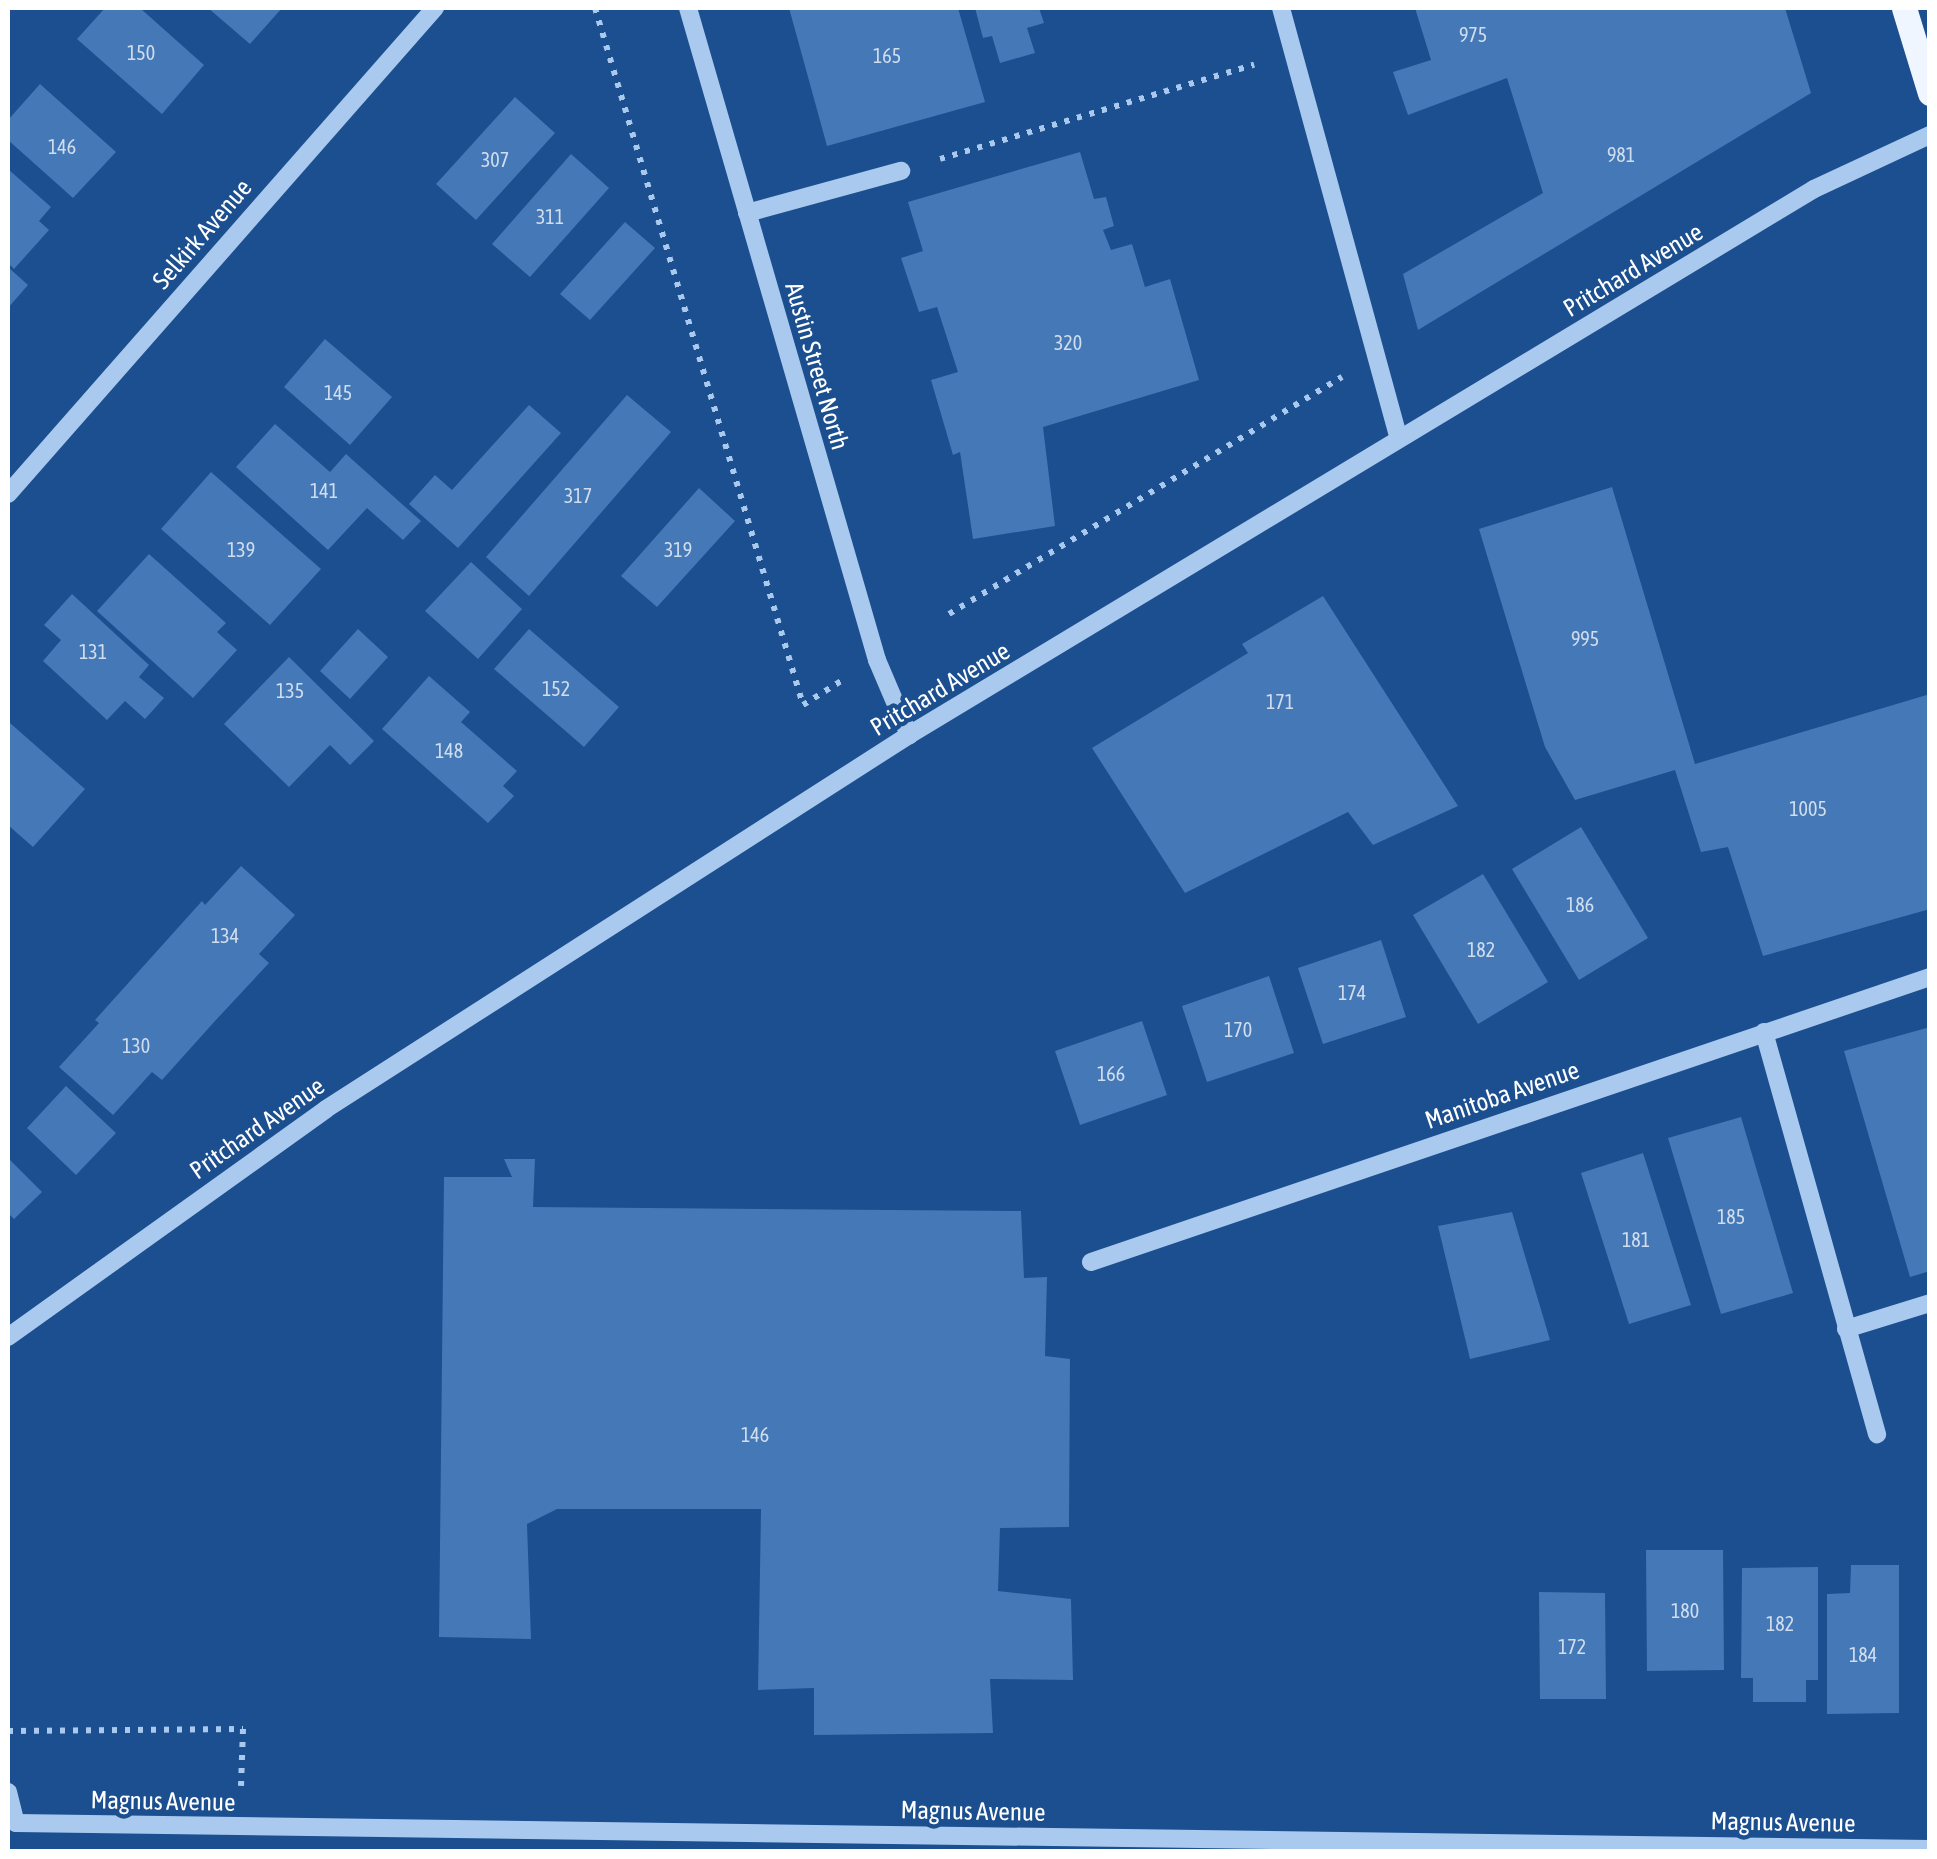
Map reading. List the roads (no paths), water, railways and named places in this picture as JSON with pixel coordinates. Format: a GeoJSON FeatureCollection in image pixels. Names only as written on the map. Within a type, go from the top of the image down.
{"type":"FeatureCollection","features":[{"type":"Feature","properties":{"kind":"main road"},"geometry":{"type":"LineString","coordinates":[[1904,8],[1930,93]]}},
{"type":"Feature","properties":{"kind":"street","name":"Selkirk Avenue"},"geometry":{"type":"LineString","coordinates":[[8,494],[434,8]]}},
{"type":"Feature","properties":{"kind":"street","name":"Austin Street North"},"geometry":{"type":"LineString","coordinates":[[688,8],[877,660],[909,735]]}},
{"type":"Feature","properties":{"kind":"street"},"geometry":{"type":"LineString","coordinates":[[1282,8],[1398,436]]}},
{"type":"Feature","properties":{"kind":"street","name":"Pritchard Avenue"},"geometry":{"type":"LineString","coordinates":[[8,1336],[326,1108],[909,735],[1398,436],[1814,189],[1930,135]]}},
{"type":"Feature","properties":{"kind":"street"},"geometry":{"type":"LineString","coordinates":[[747,213],[901,171]]}},
{"type":"Feature","properties":{"kind":"street","name":"Manitoba Avenue"},"geometry":{"type":"LineString","coordinates":[[1091,1262],[1930,977]]}},
{"type":"Feature","properties":{"kind":"street"},"geometry":{"type":"LineString","coordinates":[[1764,1032],[1877,1434]]}},
{"type":"Feature","properties":{"kind":"street"},"geometry":{"type":"LineString","coordinates":[[1846,1329],[1930,1303]]}},
{"type":"Feature","properties":{"kind":"street","name":"Magnus Avenue"},"geometry":{"type":"LineString","coordinates":[[8,1792],[16,1823],[1930,1849]]}}]}
